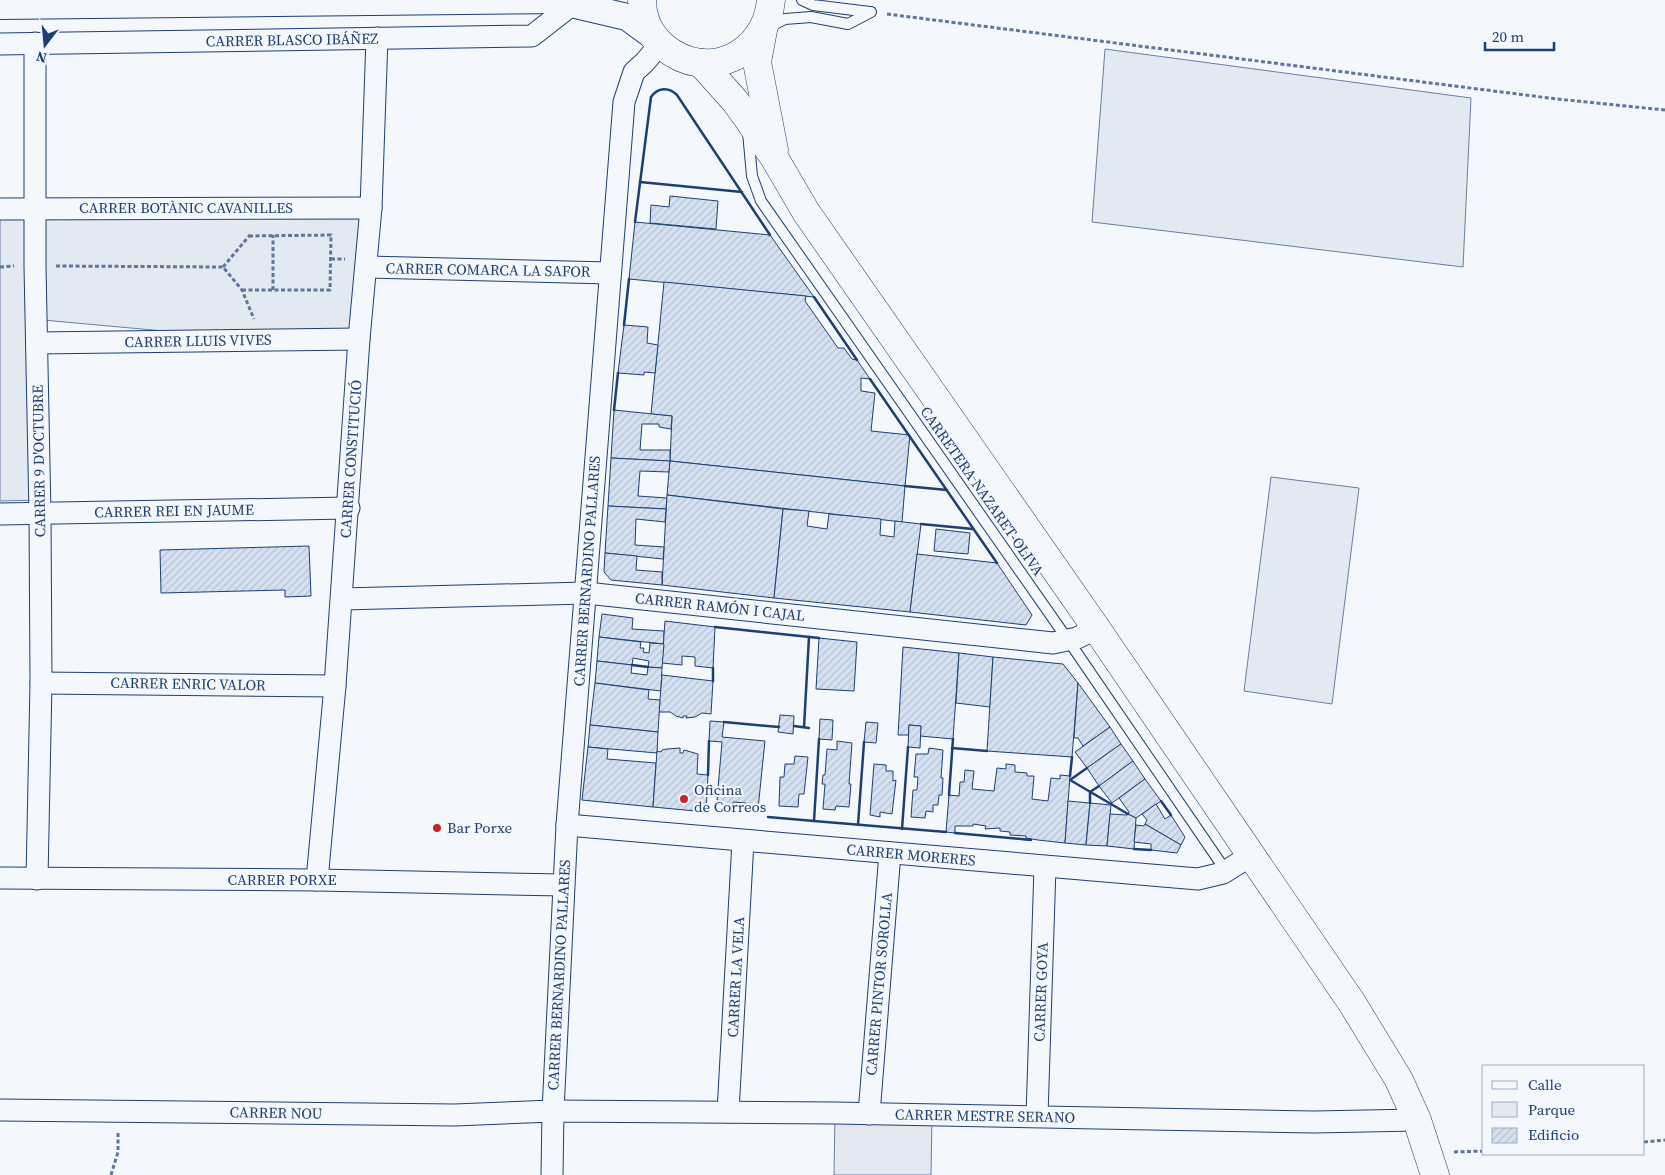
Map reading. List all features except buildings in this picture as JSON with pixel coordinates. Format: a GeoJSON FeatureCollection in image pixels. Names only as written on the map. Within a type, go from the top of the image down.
{"type":"FeatureCollection","features":[{"type":"Feature","properties":{"kind":"main road"},"geometry":{"type":"LineString","coordinates":[[642,0],[644,16],[657,40],[672,54],[686,60],[701,63],[720,62],[737,56],[752,44],[763,30]]}},
{"type":"Feature","properties":{"kind":"main road"},"geometry":{"type":"LineString","coordinates":[[770,0],[770,13],[763,30],[756,62],[776,159]]}},
{"type":"Feature","properties":{"kind":"main road"},"geometry":{"type":"LineString","coordinates":[[701,63],[735,101],[776,159],[806,212],[1088,617],[1352,1004],[1399,1080],[1418,1120],[1435,1175]]}},
{"type":"Feature","properties":{"kind":"street"},"geometry":{"type":"LineString","coordinates":[[0,6],[566,2],[626,17],[657,40]]}},
{"type":"Feature","properties":{"kind":"street","name":"CARRER BLASCO IBÁÑEZ"},"geometry":{"type":"LineString","coordinates":[[0,44],[532,36],[566,2]]}},
{"type":"Feature","properties":{"kind":"street","name":"CARRER CONSTITUCIÓ"},"geometry":{"type":"LineString","coordinates":[[317,880],[342,599],[359,339],[371,208],[377,38]]}},
{"type":"Feature","properties":{"kind":"street","name":"CARRER BERNARDINO PALLARES"},"geometry":{"type":"LineString","coordinates":[[552,1175],[553,1111],[567,825],[609,273],[624,102],[634,72],[645,62],[657,40]]}},
{"type":"Feature","properties":{"kind":"street","name":"CARRER 9 D'OCTUBRE"},"geometry":{"type":"LineString","coordinates":[[35,43],[35,266],[41,683],[37,879]]}},
{"type":"Feature","properties":{"kind":"street","name":"CARRER BOTÀNIC CAVANILLES"},"geometry":{"type":"LineString","coordinates":[[0,209],[371,208]]}},
{"type":"Feature","properties":{"kind":"street","name":"CARRER COMARCA LA SAFOR"},"geometry":{"type":"LineString","coordinates":[[366,267],[609,273]]}},
{"type":"Feature","properties":{"kind":"street","name":"CARRER LLUIS VIVES"},"geometry":{"type":"LineString","coordinates":[[37,343],[359,339]]}},
{"type":"Feature","properties":{"kind":"street","name":"CARRER REI EN JAUME"},"geometry":{"type":"LineString","coordinates":[[0,514],[349,508]]}},
{"type":"Feature","properties":{"kind":"street","name":"CARRER RAMÓN I CAJAL"},"geometry":{"type":"LineString","coordinates":[[342,599],[586,592],[1054,643],[1077,638],[1095,629]]}},
{"type":"Feature","properties":{"kind":"street","name":"CARRER ENRIC VALOR"},"geometry":{"type":"LineString","coordinates":[[41,683],[335,686]]}},
{"type":"Feature","properties":{"kind":"street","name":"CARRER MORERES"},"geometry":{"type":"LineString","coordinates":[[567,825],[1198,879],[1226,871],[1250,856]]}},
{"type":"Feature","properties":{"kind":"street","name":"CARRER LA VELA"},"geometry":{"type":"LineString","coordinates":[[728,1112],[743,841]]}},
{"type":"Feature","properties":{"kind":"street","name":"CARRER PINTOR SOROLLA"},"geometry":{"type":"LineString","coordinates":[[869,1114],[890,853]]}},
{"type":"Feature","properties":{"kind":"street","name":"CARRER GOYA"},"geometry":{"type":"LineString","coordinates":[[1037,1116],[1045,867]]}},
{"type":"Feature","properties":{"kind":"street","name":"CARRER PORXE"},"geometry":{"type":"LineString","coordinates":[[0,878],[317,880],[563,885]]}},
{"type":"Feature","properties":{"kind":"street","name":"CARRER NOU"},"geometry":{"type":"LineString","coordinates":[[0,1110],[455,1115],[553,1111]]}},
{"type":"Feature","properties":{"kind":"street","name":"CARRER MESTRE SERANO"},"geometry":{"type":"LineString","coordinates":[[553,1111],[1037,1116],[1148,1120],[1314,1122],[1418,1120]]}},
{"type":"Feature","properties":{"kind":"lane"},"geometry":{"type":"LineString","coordinates":[[802,0],[813,5],[871,12]]}},
{"type":"Feature","properties":{"kind":"lane"},"geometry":{"type":"LineString","coordinates":[[763,30],[785,19],[811,17],[848,24],[871,12]]}},
{"type":"Feature","properties":{"kind":"lane","name":"CARRETERA NAZARET-OLIVA"},"geometry":{"type":"LineString","coordinates":[[746,116],[752,176],[761,201],[1068,640],[1226,871]]}},
{"type":"Feature","properties":{"kind":"path"},"geometry":{"type":"LineString","coordinates":[[871,12],[1557,99],[1665,110]]}},
{"type":"Feature","properties":{"kind":"path"},"geometry":{"type":"LineString","coordinates":[[223,267],[254,230]]}},
{"type":"Feature","properties":{"kind":"path"},"geometry":{"type":"LineString","coordinates":[[273,235],[273,290]]}},
{"type":"Feature","properties":{"kind":"path"},"geometry":{"type":"LineString","coordinates":[[242,290],[330,290],[331,235],[249,236]]}},
{"type":"Feature","properties":{"kind":"path"},"geometry":{"type":"LineString","coordinates":[[0,266],[223,267]]}},
{"type":"Feature","properties":{"kind":"path"},"geometry":{"type":"LineString","coordinates":[[223,267],[242,290],[262,340]]}},
{"type":"Feature","properties":{"kind":"path"},"geometry":{"type":"LineString","coordinates":[[111,1175],[118,1152],[117,1111]]}},
{"type":"Feature","properties":{"kind":"path"},"geometry":{"type":"LineString","coordinates":[[1645,1142],[1665,1140]]}},
{"type":"Feature","properties":{"kind":"green space"},"geometry":{"type":"Polygon","coordinates":[[[1105,49],[1471,98],[1463,267],[1092,222],[1105,49]]]}},
{"type":"Feature","properties":{"kind":"green space"},"geometry":{"type":"Polygon","coordinates":[[[371,208],[359,339],[262,340],[43,320],[45,500],[0,501],[0,219],[371,208]]]}},
{"type":"Feature","properties":{"kind":"green space"},"geometry":{"type":"Polygon","coordinates":[[[1271,477],[1359,488],[1332,704],[1244,691],[1271,477]]]}},
{"type":"Feature","properties":{"kind":"shaded area"},"geometry":{"type":"Polygon","coordinates":[[[835,1113],[932,1115],[931,1175],[834,1175],[835,1113]]]}},
{"type":"Feature","properties":{"kind":"wall"},"geometry":{"type":"LineString","coordinates":[[635,222],[651,97],[657,91],[667,89],[677,95],[770,235]]}},
{"type":"Feature","properties":{"kind":"wall"},"geometry":{"type":"LineString","coordinates":[[640,182],[742,192]]}},
{"type":"Feature","properties":{"kind":"wall"},"geometry":{"type":"LineString","coordinates":[[624,325],[629,279]]}},
{"type":"Feature","properties":{"kind":"wall"},"geometry":{"type":"LineString","coordinates":[[814,297],[857,360]]}},
{"type":"Feature","properties":{"kind":"wall"},"geometry":{"type":"LineString","coordinates":[[614,410],[618,373]]}},
{"type":"Feature","properties":{"kind":"wall"},"geometry":{"type":"LineString","coordinates":[[870,379],[997,563]]}},
{"type":"Feature","properties":{"kind":"wall"},"geometry":{"type":"LineString","coordinates":[[905,486],[947,490]]}},
{"type":"Feature","properties":{"kind":"wall"},"geometry":{"type":"LineString","coordinates":[[921,524],[973,529]]}},
{"type":"Feature","properties":{"kind":"wall"},"geometry":{"type":"LineString","coordinates":[[715,627],[819,638]]}},
{"type":"Feature","properties":{"kind":"wall"},"geometry":{"type":"LineString","coordinates":[[804,727],[809,637]]}},
{"type":"Feature","properties":{"kind":"wall"},"geometry":{"type":"LineString","coordinates":[[632,665],[648,667]]}},
{"type":"Feature","properties":{"kind":"wall"},"geometry":{"type":"LineString","coordinates":[[713,668],[713,681]]}},
{"type":"Feature","properties":{"kind":"wall"},"geometry":{"type":"LineString","coordinates":[[724,722],[779,727]]}},
{"type":"Feature","properties":{"kind":"wall"},"geometry":{"type":"LineString","coordinates":[[794,726],[809,728]]}},
{"type":"Feature","properties":{"kind":"wall"},"geometry":{"type":"LineString","coordinates":[[768,817],[814,821],[819,739]]}},
{"type":"Feature","properties":{"kind":"wall"},"geometry":{"type":"LineString","coordinates":[[949,795],[953,739]]}},
{"type":"Feature","properties":{"kind":"wall"},"geometry":{"type":"LineString","coordinates":[[708,775],[709,741]]}},
{"type":"Feature","properties":{"kind":"wall"},"geometry":{"type":"LineString","coordinates":[[858,825],[864,742]]}},
{"type":"Feature","properties":{"kind":"wall"},"geometry":{"type":"LineString","coordinates":[[902,829],[908,747]]}},
{"type":"Feature","properties":{"kind":"wall"},"geometry":{"type":"LineString","coordinates":[[952,748],[987,751]]}},
{"type":"Feature","properties":{"kind":"wall"},"geometry":{"type":"LineString","coordinates":[[1070,776],[1072,757]]}},
{"type":"Feature","properties":{"kind":"wall"},"geometry":{"type":"LineString","coordinates":[[1087,768],[1070,780],[1128,814]]}},
{"type":"Feature","properties":{"kind":"wall"},"geometry":{"type":"LineString","coordinates":[[1090,803],[1090,792],[1099,786]]}},
{"type":"Feature","properties":{"kind":"wall"},"geometry":{"type":"LineString","coordinates":[[1161,801],[1171,815]]}},
{"type":"Feature","properties":{"kind":"wall"},"geometry":{"type":"LineString","coordinates":[[814,821],[946,832]]}},
{"type":"Feature","properties":{"kind":"wall"},"geometry":{"type":"LineString","coordinates":[[955,833],[1031,840]]}},
{"type":"Feature","properties":{"kind":"wall"},"geometry":{"type":"LineString","coordinates":[[1134,849],[1151,850]]}},
{"type":"Feature","properties":{"kind":"place","name":"Oficina de Correos"},"geometry":{"type":"Point","coordinates":[684,799]}},
{"type":"Feature","properties":{"kind":"place","name":"Bar Porxe"},"geometry":{"type":"Point","coordinates":[437,828]}}]}
